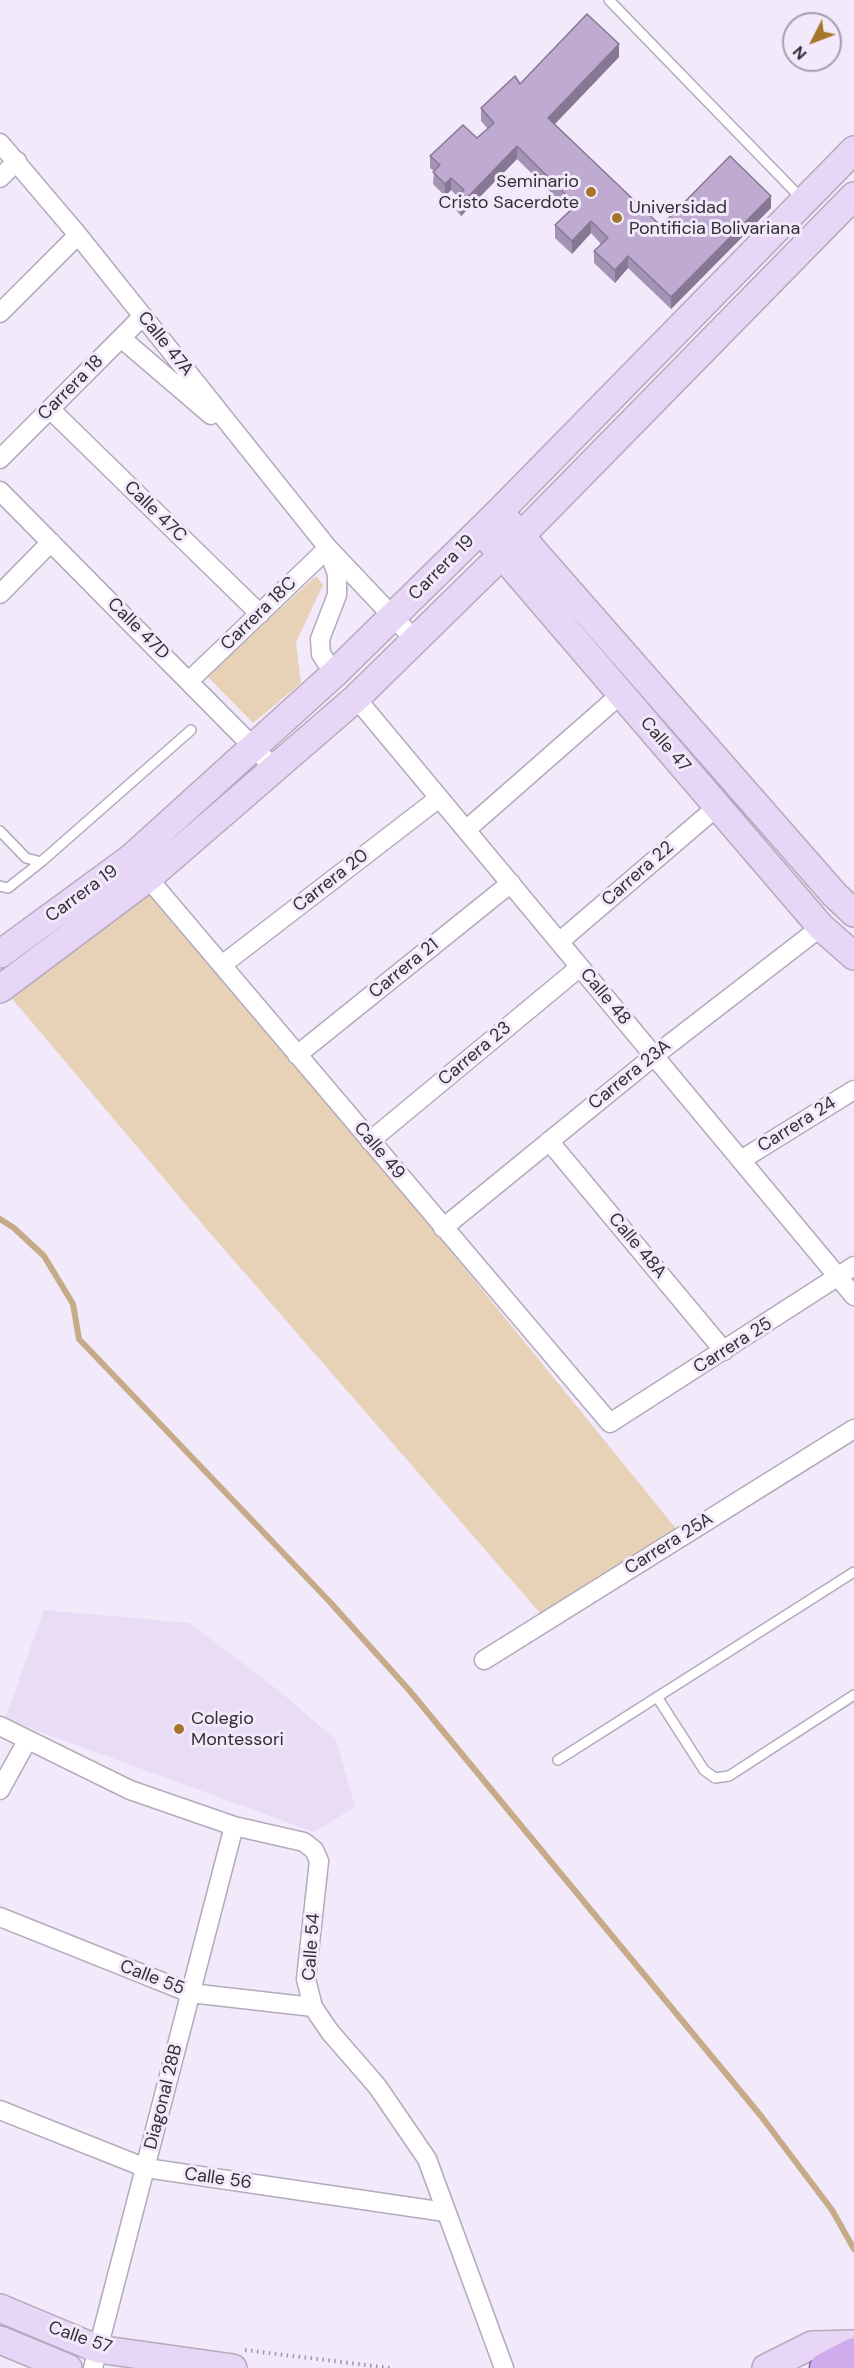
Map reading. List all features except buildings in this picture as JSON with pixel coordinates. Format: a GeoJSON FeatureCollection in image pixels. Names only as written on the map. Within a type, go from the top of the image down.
{"type":"FeatureCollection","features":[{"type":"Feature","properties":{"kind":"main road","name":"Carrera 19"},"geometry":{"type":"LineString","coordinates":[[0,954],[130,858],[334,674],[490,521],[854,150]]}},
{"type":"Feature","properties":{"kind":"main road","name":"Carrera 19"},"geometry":{"type":"LineString","coordinates":[[0,989],[148,878],[356,698],[511,546],[854,196]]}},
{"type":"Feature","properties":{"kind":"main road","name":"Calle 47"},"geometry":{"type":"LineString","coordinates":[[490,521],[621,694],[821,927],[854,956]]}},
{"type":"Feature","properties":{"kind":"main road","name":"Calle 47"},"geometry":{"type":"LineString","coordinates":[[511,546],[723,768],[834,894],[854,913]]}},
{"type":"Feature","properties":{"kind":"main road"},"geometry":{"type":"LineString","coordinates":[[710,797],[723,768]]}},
{"type":"Feature","properties":{"kind":"main road","name":"Calle 57"},"geometry":{"type":"LineString","coordinates":[[0,2308],[96,2358],[233,2368]]}},
{"type":"Feature","properties":{"kind":"main road","name":"Calle 57"},"geometry":{"type":"LineString","coordinates":[[0,2340],[68,2368]]}},
{"type":"Feature","properties":{"kind":"main road"},"geometry":{"type":"LineString","coordinates":[[766,2368],[812,2345],[854,2344]]}},
{"type":"Feature","properties":{"kind":"main road"},"geometry":{"type":"LineString","coordinates":[[825,2368],[854,2353]]}},
{"type":"Feature","properties":{"kind":"street","name":"Calle 47A"},"geometry":{"type":"LineString","coordinates":[[0,143],[78,235],[328,548],[415,640]]}},
{"type":"Feature","properties":{"kind":"street"},"geometry":{"type":"LineString","coordinates":[[0,178],[17,161]]}},
{"type":"Feature","properties":{"kind":"street"},"geometry":{"type":"LineString","coordinates":[[0,313],[78,235]]}},
{"type":"Feature","properties":{"kind":"street","name":"Carrera 18"},"geometry":{"type":"LineString","coordinates":[[0,459],[142,316]]}},
{"type":"Feature","properties":{"kind":"street"},"geometry":{"type":"LineString","coordinates":[[121,338],[245,444]]}},
{"type":"Feature","properties":{"kind":"street","name":"Calle 47C"},"geometry":{"type":"LineString","coordinates":[[50,409],[260,614]]}},
{"type":"Feature","properties":{"kind":"street","name":"Calle 47D"},"geometry":{"type":"LineString","coordinates":[[0,491],[190,680],[274,769]]}},
{"type":"Feature","properties":{"kind":"street"},"geometry":{"type":"LineString","coordinates":[[0,594],[51,542]]}},
{"type":"Feature","properties":{"kind":"street"},"geometry":{"type":"LineString","coordinates":[[328,548],[337,574],[337,595],[320,639],[321,654],[334,674]]}},
{"type":"Feature","properties":{"kind":"street","name":"Carrera 18C"},"geometry":{"type":"LineString","coordinates":[[190,680],[328,548]]}},
{"type":"Feature","properties":{"kind":"street"},"geometry":{"type":"LineString","coordinates":[[466,830],[621,694]]}},
{"type":"Feature","properties":{"kind":"street","name":"Calle 48"},"geometry":{"type":"LineString","coordinates":[[356,698],[854,1296]]}},
{"type":"Feature","properties":{"kind":"street","name":"Carrera 22"},"geometry":{"type":"LineString","coordinates":[[559,942],[710,797]]}},
{"type":"Feature","properties":{"kind":"street","name":"Carrera 20"},"geometry":{"type":"LineString","coordinates":[[222,965],[439,798]]}},
{"type":"Feature","properties":{"kind":"street","name":"Calle 49"},"geometry":{"type":"LineString","coordinates":[[148,878],[442,1228],[610,1423]]}},
{"type":"Feature","properties":{"kind":"street","name":"Carrera 21"},"geometry":{"type":"LineString","coordinates":[[297,1055],[511,883]]}},
{"type":"Feature","properties":{"kind":"street","name":"Carrera 23A"},"geometry":{"type":"LineString","coordinates":[[442,1228],[654,1056],[821,927]]}},
{"type":"Feature","properties":{"kind":"street","name":"Carrera 23"},"geometry":{"type":"LineString","coordinates":[[370,1141],[580,967]]}},
{"type":"Feature","properties":{"kind":"street","name":"Carrera 24"},"geometry":{"type":"LineString","coordinates":[[741,1160],[854,1090]]}},
{"type":"Feature","properties":{"kind":"street","name":"Calle 48A"},"geometry":{"type":"LineString","coordinates":[[549,1141],[724,1351]]}},
{"type":"Feature","properties":{"kind":"street","name":"Carrera 25"},"geometry":{"type":"LineString","coordinates":[[610,1423],[839,1278],[854,1266]]}},
{"type":"Feature","properties":{"kind":"street","name":"Carrera 25A"},"geometry":{"type":"LineString","coordinates":[[484,1660],[854,1429]]}},
{"type":"Feature","properties":{"kind":"street","name":"Calle 54"},"geometry":{"type":"LineString","coordinates":[[0,1726],[27,1742],[130,1790],[234,1826],[304,1842],[314,1850],[320,1861],[306,1979],[313,2007],[330,2032],[377,2086],[427,2159],[504,2368]]}},
{"type":"Feature","properties":{"kind":"street"},"geometry":{"type":"LineString","coordinates":[[0,1790],[27,1742]]}},
{"type":"Feature","properties":{"kind":"street","name":"Diagonal 28B"},"geometry":{"type":"LineString","coordinates":[[96,2358],[234,1826]]}},
{"type":"Feature","properties":{"kind":"street","name":"Calle 55"},"geometry":{"type":"LineString","coordinates":[[0,1917],[190,1993],[313,2007]]}},
{"type":"Feature","properties":{"kind":"street","name":"Calle 56"},"geometry":{"type":"LineString","coordinates":[[0,2110],[146,2168],[446,2212]]}},
{"type":"Feature","properties":{"kind":"lane"},"geometry":{"type":"LineString","coordinates":[[609,0],[804,201]]}},
{"type":"Feature","properties":{"kind":"lane"},"geometry":{"type":"LineString","coordinates":[[0,886],[8,888],[41,862],[191,730]]}},
{"type":"Feature","properties":{"kind":"lane"},"geometry":{"type":"LineString","coordinates":[[0,831],[26,858],[41,862]]}},
{"type":"Feature","properties":{"kind":"lane"},"geometry":{"type":"LineString","coordinates":[[558,1760],[854,1572]]}},
{"type":"Feature","properties":{"kind":"lane"},"geometry":{"type":"LineString","coordinates":[[657,1697],[704,1770],[715,1778],[729,1776],[854,1695]]}},
{"type":"Feature","properties":{"kind":"shaded area"},"geometry":{"type":"Polygon","coordinates":[[[316,576],[323,585],[296,642],[301,683],[253,723],[207,676],[316,576]]]}},
{"type":"Feature","properties":{"kind":"shaded area"},"geometry":{"type":"Polygon","coordinates":[[[148,878],[682,1536],[547,1621],[210,1233],[3,988],[148,878]]]}},
{"type":"Feature","properties":{"kind":"shaded area","name":"Colegio Montessori"},"geometry":{"type":"Polygon","coordinates":[[[44,1610],[189,1623],[283,1694],[336,1740],[355,1807],[314,1832],[5,1719],[44,1610]]]}},
{"type":"Feature","properties":{"kind":"waterway"},"geometry":{"type":"LineString","coordinates":[[0,1219],[14,1228],[44,1256],[73,1304],[79,1339],[329,1601],[409,1690],[761,2116],[832,2210],[854,2249]]}},
{"type":"Feature","properties":{"kind":"place","name":"Seminario Cristo Sacerdote"},"geometry":{"type":"Point","coordinates":[591,192]}},
{"type":"Feature","properties":{"kind":"place","name":"Universidad Pontificia Bolivariana"},"geometry":{"type":"Point","coordinates":[617,218]}},
{"type":"Feature","properties":{"kind":"place","name":"Colegio Montessori"},"geometry":{"type":"Point","coordinates":[179,1729]}}]}
